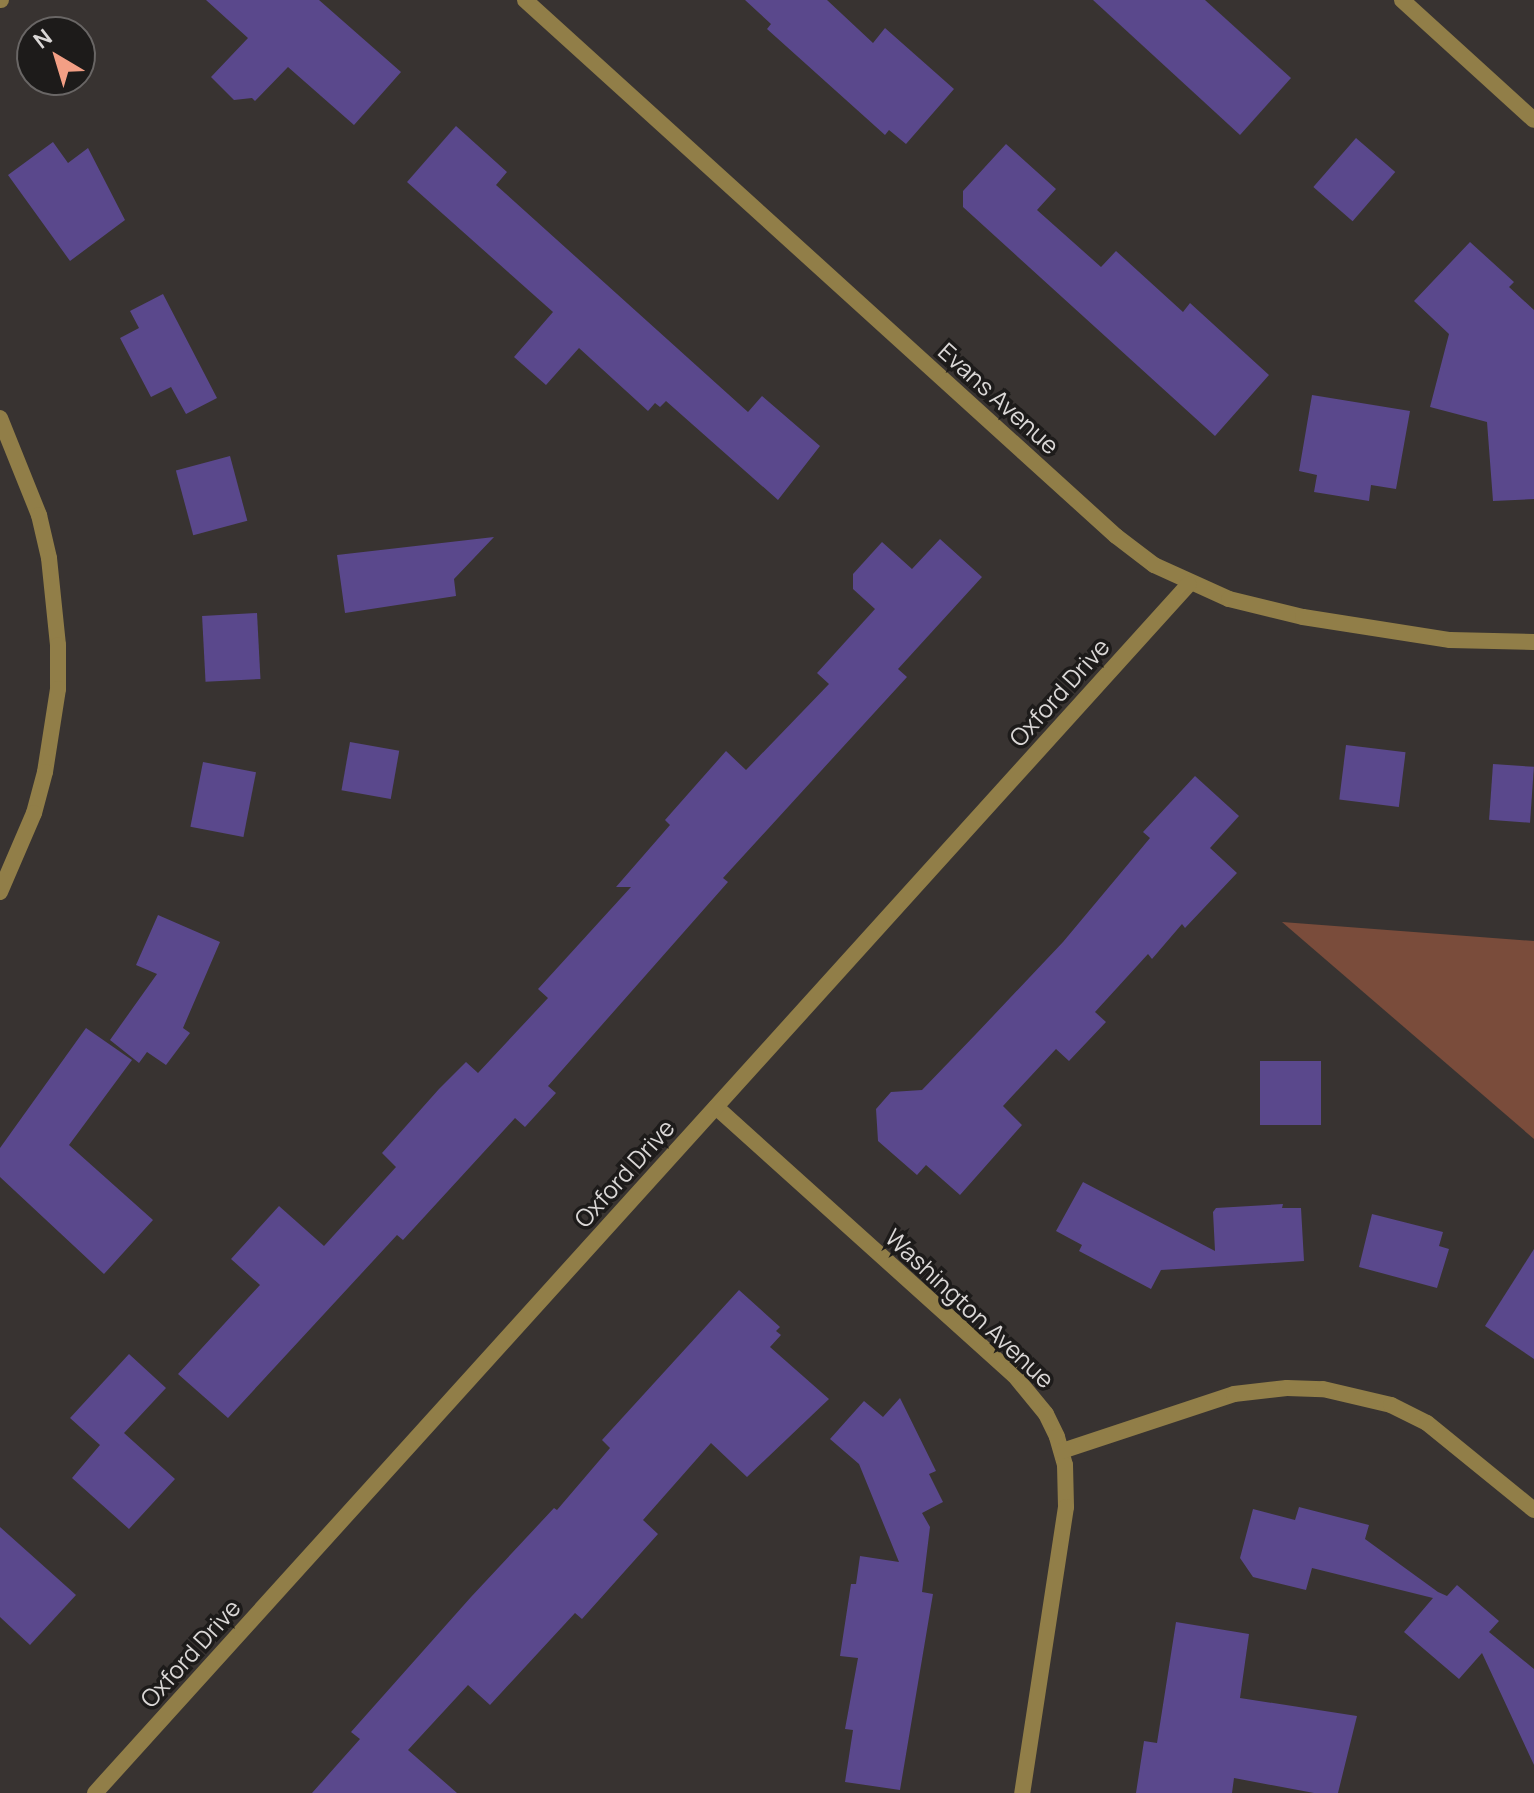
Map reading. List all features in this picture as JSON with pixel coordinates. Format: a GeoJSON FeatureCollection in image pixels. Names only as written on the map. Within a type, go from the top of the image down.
{"type":"FeatureCollection","features":[{"type":"Feature","properties":{"kind":"street","name":"Evans Avenue"},"geometry":{"type":"LineString","coordinates":[[525,0],[1116,536],[1154,565],[1189,584],[1229,599],[1303,617],[1463,642],[1534,642]]}},
{"type":"Feature","properties":{"kind":"street"},"geometry":{"type":"LineString","coordinates":[[1402,0],[1534,120]]}},
{"type":"Feature","properties":{"kind":"street"},"geometry":{"type":"LineString","coordinates":[[0,418],[39,515],[49,558],[58,645],[53,731],[45,772],[34,813],[0,892]]}},
{"type":"Feature","properties":{"kind":"street","name":"Oxford Drive"},"geometry":{"type":"LineString","coordinates":[[95,1793],[1189,584]]}},
{"type":"Feature","properties":{"kind":"street","name":"Washington Avenue"},"geometry":{"type":"LineString","coordinates":[[716,1107],[1014,1375],[1046,1414],[1062,1451],[1066,1507],[1022,1793]]}},
{"type":"Feature","properties":{"kind":"street"},"geometry":{"type":"LineString","coordinates":[[1062,1451],[1234,1394],[1287,1388],[1323,1389],[1391,1405],[1427,1423],[1534,1510]]}},
{"type":"Feature","properties":{"kind":"shaded area"},"geometry":{"type":"Polygon","coordinates":[[[1282,922],[1534,941],[1534,1139],[1282,922]]]}},
{"type":"Feature","properties":{"kind":"building"},"geometry":{"type":"Polygon","coordinates":[[[206,0],[319,0],[401,72],[354,125],[288,67],[255,101],[252,98],[234,100],[211,77],[248,38],[206,0]]]}},
{"type":"Feature","properties":{"kind":"building"},"geometry":{"type":"Polygon","coordinates":[[[745,0],[827,0],[873,43],[885,28],[954,89],[906,144],[889,130],[885,135],[767,29],[771,24],[745,0]]]}},
{"type":"Feature","properties":{"kind":"building"},"geometry":{"type":"Polygon","coordinates":[[[1093,0],[1205,0],[1291,78],[1240,135],[1093,0]]]}},
{"type":"Feature","properties":{"kind":"building"},"geometry":{"type":"Polygon","coordinates":[[[456,126],[507,172],[496,185],[748,412],[762,396],[820,446],[778,500],[666,401],[660,407],[655,403],[648,411],[579,348],[546,385],[514,357],[553,312],[407,182],[456,126]]]}},
{"type":"Feature","properties":{"kind":"building"},"geometry":{"type":"Polygon","coordinates":[[[1356,138],[1395,172],[1353,221],[1313,187],[1356,138]]]}},
{"type":"Feature","properties":{"kind":"building"},"geometry":{"type":"Polygon","coordinates":[[[53,142],[68,163],[88,148],[125,220],[70,261],[8,175],[53,142]]]}},
{"type":"Feature","properties":{"kind":"building"},"geometry":{"type":"Polygon","coordinates":[[[1006,144],[1056,189],[1037,210],[1101,267],[1116,251],[1183,312],[1190,303],[1269,375],[1215,436],[963,207],[963,191],[1006,144]]]}},
{"type":"Feature","properties":{"kind":"building"},"geometry":{"type":"Polygon","coordinates":[[[1470,242],[1514,282],[1509,287],[1534,310],[1534,499],[1493,501],[1487,422],[1430,407],[1449,334],[1414,301],[1470,242]]]}},
{"type":"Feature","properties":{"kind":"building"},"geometry":{"type":"Polygon","coordinates":[[[163,294],[217,398],[186,414],[171,387],[151,397],[120,338],[139,328],[130,311],[163,294]]]}},
{"type":"Feature","properties":{"kind":"building"},"geometry":{"type":"Polygon","coordinates":[[[1312,395],[1410,411],[1396,489],[1371,485],[1369,501],[1314,492],[1317,475],[1299,471],[1312,395]]]}},
{"type":"Feature","properties":{"kind":"building"},"geometry":{"type":"Polygon","coordinates":[[[230,456],[247,521],[193,535],[176,470],[230,456]]]}},
{"type":"Feature","properties":{"kind":"building"},"geometry":{"type":"Polygon","coordinates":[[[494,537],[454,579],[456,596],[345,613],[337,555],[494,537]]]}},
{"type":"Feature","properties":{"kind":"building"},"geometry":{"type":"Polygon","coordinates":[[[940,539],[982,577],[898,669],[907,677],[723,878],[728,882],[548,1086],[556,1093],[525,1127],[515,1118],[403,1240],[397,1235],[228,1418],[178,1374],[260,1285],[231,1259],[279,1206],[324,1246],[396,1167],[382,1153],[439,1089],[466,1062],[478,1073],[548,998],[538,989],[631,887],[616,887],[670,825],[665,820],[726,751],[746,770],[829,684],[817,673],[875,609],[853,589],[853,574],[882,542],[912,569],[940,539]]]}},
{"type":"Feature","properties":{"kind":"building"},"geometry":{"type":"Polygon","coordinates":[[[257,613],[260,679],[206,682],[202,616],[257,613]]]}},
{"type":"Feature","properties":{"kind":"building"},"geometry":{"type":"Polygon","coordinates":[[[350,742],[399,751],[391,799],[341,790],[350,742]]]}},
{"type":"Feature","properties":{"kind":"building"},"geometry":{"type":"Polygon","coordinates":[[[1346,745],[1406,752],[1399,807],[1339,800],[1346,745]]]}},
{"type":"Feature","properties":{"kind":"building"},"geometry":{"type":"Polygon","coordinates":[[[203,762],[256,772],[243,837],[190,827],[203,762]]]}},
{"type":"Feature","properties":{"kind":"building"},"geometry":{"type":"Polygon","coordinates":[[[1493,764],[1534,767],[1530,823],[1489,820],[1493,764]]]}},
{"type":"Feature","properties":{"kind":"building"},"geometry":{"type":"Polygon","coordinates":[[[1195,776],[1239,816],[1210,848],[1237,873],[1185,928],[1182,924],[1152,959],[1148,954],[1095,1012],[1106,1022],[1069,1061],[1056,1049],[1003,1106],[1022,1125],[960,1195],[926,1165],[917,1175],[878,1141],[876,1109],[891,1092],[922,1090],[976,1034],[1063,942],[1150,838],[1143,832],[1195,776]]]}},
{"type":"Feature","properties":{"kind":"building"},"geometry":{"type":"Polygon","coordinates":[[[158,915],[220,942],[183,1028],[190,1033],[166,1065],[147,1052],[139,1063],[110,1040],[157,974],[136,965],[158,915]]]}},
{"type":"Feature","properties":{"kind":"building"},"geometry":{"type":"Polygon","coordinates":[[[86,1028],[132,1060],[69,1145],[153,1220],[104,1274],[0,1177],[0,1148],[86,1028]]]}},
{"type":"Feature","properties":{"kind":"building"},"geometry":{"type":"Polygon","coordinates":[[[1260,1061],[1321,1061],[1321,1125],[1260,1125],[1260,1061]]]}},
{"type":"Feature","properties":{"kind":"building"},"geometry":{"type":"Polygon","coordinates":[[[1083,1182],[1215,1251],[1213,1212],[1216,1208],[1283,1204],[1282,1208],[1301,1208],[1304,1261],[1161,1270],[1151,1289],[1079,1251],[1082,1245],[1056,1231],[1083,1182]]]}},
{"type":"Feature","properties":{"kind":"building"},"geometry":{"type":"Polygon","coordinates":[[[1372,1214],[1443,1232],[1439,1246],[1449,1249],[1437,1288],[1359,1267],[1372,1214]]]}},
{"type":"Feature","properties":{"kind":"building"},"geometry":{"type":"Polygon","coordinates":[[[1534,1249],[1534,1359],[1485,1326],[1534,1249]]]}},
{"type":"Feature","properties":{"kind":"building"},"geometry":{"type":"Polygon","coordinates":[[[739,1290],[780,1327],[776,1331],[781,1335],[770,1347],[829,1399],[747,1477],[711,1443],[643,1520],[658,1534],[582,1619],[575,1613],[490,1705],[468,1685],[408,1750],[457,1793],[312,1793],[360,1739],[351,1732],[471,1597],[554,1508],[557,1510],[610,1448],[602,1440],[739,1290]]]}},
{"type":"Feature","properties":{"kind":"building"},"geometry":{"type":"Polygon","coordinates":[[[129,1354],[166,1388],[124,1433],[175,1479],[129,1529],[72,1478],[100,1445],[70,1418],[129,1354]]]}},
{"type":"Feature","properties":{"kind":"building"},"geometry":{"type":"Polygon","coordinates":[[[900,1398],[936,1471],[929,1474],[943,1502],[922,1513],[930,1527],[922,1592],[933,1594],[900,1790],[845,1782],[853,1730],[845,1729],[858,1658],[840,1656],[851,1584],[856,1584],[860,1556],[899,1562],[859,1464],[830,1439],[864,1401],[883,1417],[900,1398]]]}},
{"type":"Feature","properties":{"kind":"building"},"geometry":{"type":"Polygon","coordinates":[[[1299,1507],[1369,1525],[1365,1539],[1438,1592],[1447,1596],[1457,1585],[1499,1621],[1489,1632],[1534,1669],[1534,1765],[1482,1653],[1459,1679],[1404,1632],[1433,1598],[1312,1568],[1306,1590],[1253,1577],[1240,1558],[1253,1509],[1295,1520],[1299,1507]]]}},
{"type":"Feature","properties":{"kind":"building"},"geometry":{"type":"Polygon","coordinates":[[[0,1527],[76,1595],[30,1645],[0,1617],[0,1527]]]}},
{"type":"Feature","properties":{"kind":"building"},"geometry":{"type":"Polygon","coordinates":[[[1176,1622],[1249,1634],[1240,1698],[1357,1716],[1338,1793],[1314,1793],[1234,1778],[1232,1793],[1136,1793],[1144,1741],[1157,1743],[1176,1622]]]}}]}
